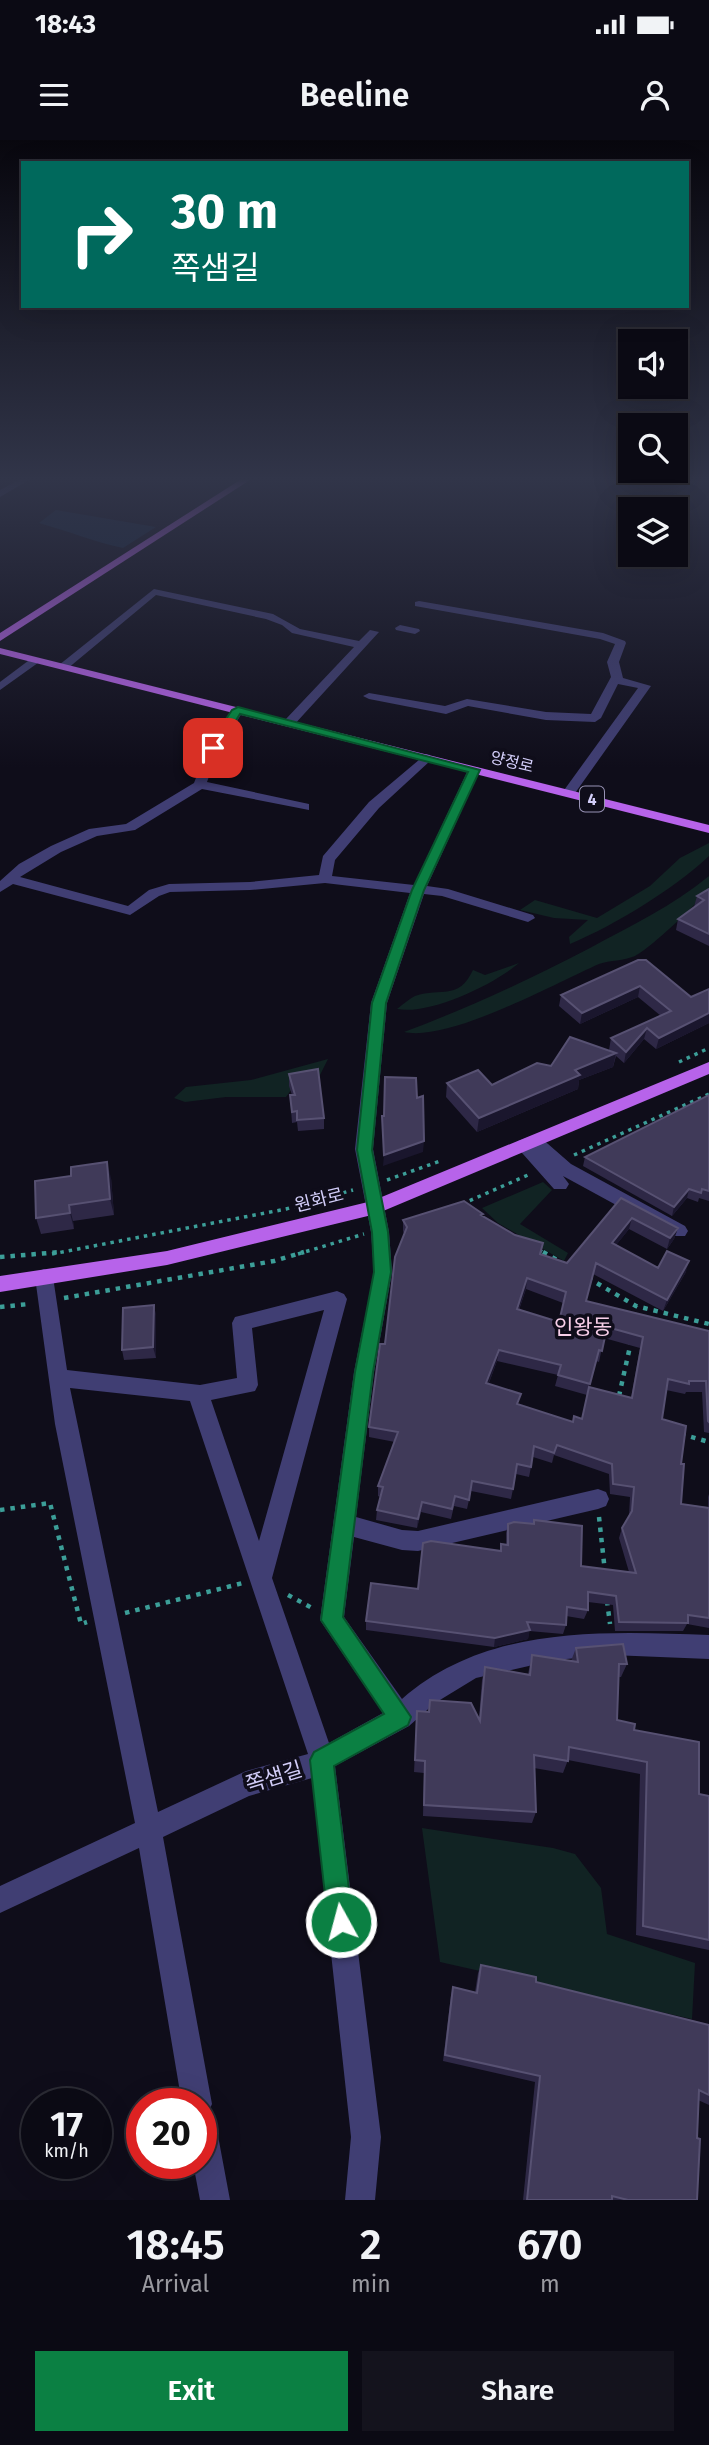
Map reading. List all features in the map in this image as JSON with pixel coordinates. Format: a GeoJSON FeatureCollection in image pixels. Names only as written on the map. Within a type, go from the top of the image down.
{"type":"FeatureCollection","features":[{"type":"Feature","properties":{"kind":"main road"},"geometry":{"type":"LineString","coordinates":[[0,638],[96,576]]}},
{"type":"Feature","properties":{"kind":"main road","name":"양정로"},"geometry":{"type":"LineString","coordinates":[[0,651],[709,829]]}},
{"type":"Feature","properties":{"kind":"main road","name":"원화로"},"geometry":{"type":"LineString","coordinates":[[0,1284],[167,1258],[376,1207],[709,1068]]}},
{"type":"Feature","properties":{"kind":"street"},"geometry":{"type":"LineString","coordinates":[[63,667],[154,592],[269,616],[286,623],[296,631],[362,645]]}},
{"type":"Feature","properties":{"kind":"street"},"geometry":{"type":"LineString","coordinates":[[419,604],[612,639],[621,643],[613,662],[618,681]]}},
{"type":"Feature","properties":{"kind":"street"},"geometry":{"type":"LineString","coordinates":[[400,628],[415,631]]}},
{"type":"Feature","properties":{"kind":"street"},"geometry":{"type":"LineString","coordinates":[[289,723],[374,632]]}},
{"type":"Feature","properties":{"kind":"street"},"geometry":{"type":"LineString","coordinates":[[0,687],[36,660]]}},
{"type":"Feature","properties":{"kind":"street"},"geometry":{"type":"LineString","coordinates":[[369,696],[446,710],[467,702],[546,716],[595,718],[614,680],[645,686],[568,793]]}},
{"type":"Feature","properties":{"kind":"street"},"geometry":{"type":"LineString","coordinates":[[5,883],[24,867],[94,832],[130,827],[200,785],[213,748],[238,710]]}},
{"type":"Feature","properties":{"kind":"street"},"geometry":{"type":"LineString","coordinates":[[325,879],[328,859],[374,805],[426,758]]}},
{"type":"Feature","properties":{"kind":"street"},"geometry":{"type":"LineString","coordinates":[[400,1717],[332,1620],[364,1372],[383,1272],[376,1207],[364,1150],[379,1003],[418,890],[474,770]]}},
{"type":"Feature","properties":{"kind":"street"},"geometry":{"type":"LineString","coordinates":[[200,785],[304,807]]}},
{"type":"Feature","properties":{"kind":"street"},"geometry":{"type":"LineString","coordinates":[[5,883],[130,911],[155,893],[169,888],[250,886],[325,879],[443,892],[528,918]]}},
{"type":"Feature","properties":{"kind":"street"},"geometry":{"type":"LineString","coordinates":[[529,1143],[560,1184]]}},
{"type":"Feature","properties":{"kind":"street"},"geometry":{"type":"LineString","coordinates":[[529,1143],[565,1169],[679,1231]]}},
{"type":"Feature","properties":{"kind":"street"},"geometry":{"type":"LineString","coordinates":[[44,1277],[65,1424],[149,1830],[194,2088]]}},
{"type":"Feature","properties":{"kind":"street"},"geometry":{"type":"LineString","coordinates":[[59,1378],[198,1394],[248,1385],[242,1323],[337,1299],[260,1579]]}},
{"type":"Feature","properties":{"kind":"street"},"geometry":{"type":"LineString","coordinates":[[198,1394],[322,1760],[366,2137],[360,2200]]}},
{"type":"Feature","properties":{"kind":"street"},"geometry":{"type":"LineString","coordinates":[[345,1524],[402,1540],[418,1541],[598,1499]]}},
{"type":"Feature","properties":{"kind":"street","name":"쪽샘길"},"geometry":{"type":"LineString","coordinates":[[0,1900],[246,1784],[309,1767],[400,1717],[426,1694],[472,1667],[555,1648],[611,1643],[709,1647]]}},
{"type":"Feature","properties":{"kind":"street"},"geometry":{"type":"LineString","coordinates":[[211,2179],[215,2200]]}},
{"type":"Feature","properties":{"kind":"path"},"geometry":{"type":"LineString","coordinates":[[657,1118],[668,1124]]}},
{"type":"Feature","properties":{"kind":"path"},"geometry":{"type":"LineString","coordinates":[[460,1205],[472,1211]]}},
{"type":"Feature","properties":{"kind":"path"},"geometry":{"type":"LineString","coordinates":[[531,1245],[566,1265]]}},
{"type":"Feature","properties":{"kind":"path"},"geometry":{"type":"LineString","coordinates":[[578,1272],[636,1306],[709,1324]]}},
{"type":"Feature","properties":{"kind":"path"},"geometry":{"type":"LineString","coordinates":[[618,1401],[636,1306]]}},
{"type":"Feature","properties":{"kind":"path"},"geometry":{"type":"LineString","coordinates":[[0,1313],[5,1307]]}},
{"type":"Feature","properties":{"kind":"path"},"geometry":{"type":"LineString","coordinates":[[674,1432],[709,1443]]}},
{"type":"Feature","properties":{"kind":"path"},"geometry":{"type":"LineString","coordinates":[[598,1499],[605,1577]]}},
{"type":"Feature","properties":{"kind":"path"},"geometry":{"type":"LineString","coordinates":[[0,1510],[50,1503],[81,1624],[260,1579],[332,1620]]}},
{"type":"Feature","properties":{"kind":"path"},"geometry":{"type":"LineString","coordinates":[[606,1590],[611,1643]]}},
{"type":"Feature","properties":{"kind":"shaded area"},"geometry":{"type":"Polygon","coordinates":[[[709,843],[709,856],[679,881],[625,917],[570,944],[569,937],[588,920],[554,918],[520,910],[535,900],[597,918],[650,886],[680,858],[709,843]]]}},
{"type":"Feature","properties":{"kind":"shaded area"},"geometry":{"type":"Polygon","coordinates":[[[709,876],[709,887],[697,902],[663,935],[635,956],[599,964],[474,1020],[423,1033],[404,1032],[475,1003],[567,960],[666,906],[709,876]]]}},
{"type":"Feature","properties":{"kind":"shaded area"},"geometry":{"type":"Polygon","coordinates":[[[519,963],[478,989],[443,1003],[411,1010],[397,1009],[415,996],[448,991],[461,986],[473,970],[485,975],[519,963]]]}},
{"type":"Feature","properties":{"kind":"shaded area"},"geometry":{"type":"Polygon","coordinates":[[[328,1059],[319,1077],[299,1079],[286,1097],[226,1097],[185,1102],[174,1098],[186,1087],[251,1080],[328,1059]]]}},
{"type":"Feature","properties":{"kind":"shaded area"},"geometry":{"type":"Polygon","coordinates":[[[543,1182],[552,1190],[520,1224],[568,1253],[564,1261],[498,1223],[482,1208],[543,1182]]]}},
{"type":"Feature","properties":{"kind":"shaded area"},"geometry":{"type":"Polygon","coordinates":[[[422,1828],[553,1848],[575,1854],[601,1888],[607,1934],[695,1963],[692,2019],[440,1962],[422,1828]]]}},
{"type":"Feature","properties":{"kind":"building"},"geometry":{"type":"Polygon","coordinates":[[[709,889],[709,934],[678,919],[704,900],[697,896],[709,889]]]}},
{"type":"Feature","properties":{"kind":"building"},"geometry":{"type":"Polygon","coordinates":[[[638,960],[646,960],[691,997],[709,989],[709,1013],[659,1038],[647,1028],[626,1052],[611,1038],[671,1011],[640,986],[582,1013],[561,995],[638,960]]]}},
{"type":"Feature","properties":{"kind":"building"},"geometry":{"type":"Polygon","coordinates":[[[570,1037],[616,1053],[575,1070],[580,1075],[479,1118],[447,1083],[478,1070],[492,1085],[537,1063],[551,1066],[570,1037]]]}},
{"type":"Feature","properties":{"kind":"building"},"geometry":{"type":"Polygon","coordinates":[[[318,1069],[324,1118],[297,1120],[297,1111],[292,1112],[290,1095],[295,1095],[289,1074],[318,1069]]]}},
{"type":"Feature","properties":{"kind":"building"},"geometry":{"type":"Polygon","coordinates":[[[385,1077],[416,1078],[417,1098],[423,1096],[424,1141],[384,1155],[382,1116],[385,1077]]]}},
{"type":"Feature","properties":{"kind":"building"},"geometry":{"type":"Polygon","coordinates":[[[709,1095],[709,1191],[702,1189],[701,1193],[689,1189],[674,1207],[585,1157],[709,1095]]]}},
{"type":"Feature","properties":{"kind":"building"},"geometry":{"type":"Polygon","coordinates":[[[107,1162],[110,1199],[69,1205],[70,1213],[36,1218],[35,1181],[71,1176],[71,1167],[107,1162]]]}},
{"type":"Feature","properties":{"kind":"building"},"geometry":{"type":"Polygon","coordinates":[[[621,1198],[678,1228],[670,1238],[632,1218],[612,1243],[658,1268],[667,1251],[689,1261],[667,1300],[596,1263],[586,1301],[709,1331],[709,1422],[706,1381],[689,1381],[689,1384],[668,1379],[662,1419],[686,1426],[681,1464],[684,1464],[681,1504],[709,1508],[709,1618],[688,1615],[688,1623],[619,1622],[616,1596],[588,1592],[588,1610],[567,1607],[566,1625],[527,1622],[530,1630],[495,1638],[366,1621],[371,1583],[418,1589],[423,1543],[431,1541],[501,1551],[501,1544],[508,1545],[508,1524],[514,1522],[534,1524],[534,1520],[582,1526],[581,1566],[636,1573],[622,1528],[632,1511],[634,1487],[613,1484],[612,1464],[557,1445],[554,1453],[534,1446],[531,1467],[517,1464],[513,1489],[472,1481],[469,1500],[455,1496],[452,1509],[422,1502],[418,1519],[377,1510],[383,1487],[378,1486],[398,1432],[369,1427],[380,1344],[385,1344],[395,1257],[407,1227],[403,1220],[464,1201],[483,1214],[481,1215],[515,1235],[543,1243],[540,1254],[567,1263],[621,1198]],[[527,1278],[517,1309],[559,1322],[566,1292],[527,1278]],[[607,1327],[590,1384],[558,1375],[561,1365],[499,1350],[486,1383],[521,1394],[517,1404],[573,1422],[574,1416],[582,1419],[589,1387],[632,1398],[643,1337],[607,1327]]]}},
{"type":"Feature","properties":{"kind":"building"},"geometry":{"type":"Polygon","coordinates":[[[154,1305],[153,1347],[122,1350],[123,1308],[154,1305]]]}},
{"type":"Feature","properties":{"kind":"building"},"geometry":{"type":"Polygon","coordinates":[[[623,1644],[627,1664],[619,1664],[617,1720],[635,1724],[634,1730],[699,1742],[699,1794],[709,1796],[709,1940],[643,1926],[647,1762],[569,1747],[568,1761],[534,1755],[536,1812],[424,1805],[425,1761],[415,1760],[417,1711],[429,1712],[430,1700],[471,1703],[480,1721],[485,1667],[530,1675],[532,1655],[578,1662],[576,1648],[623,1644]]]}},
{"type":"Feature","properties":{"kind":"building"},"geometry":{"type":"Polygon","coordinates":[[[481,1965],[536,1977],[536,1982],[709,2025],[709,2095],[699,2090],[697,2200],[628,2200],[612,2196],[612,2200],[527,2200],[540,2076],[445,2055],[453,1987],[477,1993],[481,1965]]]}},
{"type":"Feature","properties":{"kind":"district","name":"인왕동"},"geometry":{"type":"Point","coordinates":[583,1327]}},
{"type":"Feature","properties":{"kind":"route"},"geometry":{"type":"LineString","coordinates":[[213,748],[238,710],[474,770],[418,890],[379,1003],[364,1150],[380,1232],[383,1272],[364,1372],[332,1620],[400,1717],[322,1760],[341,1922]]}}]}
